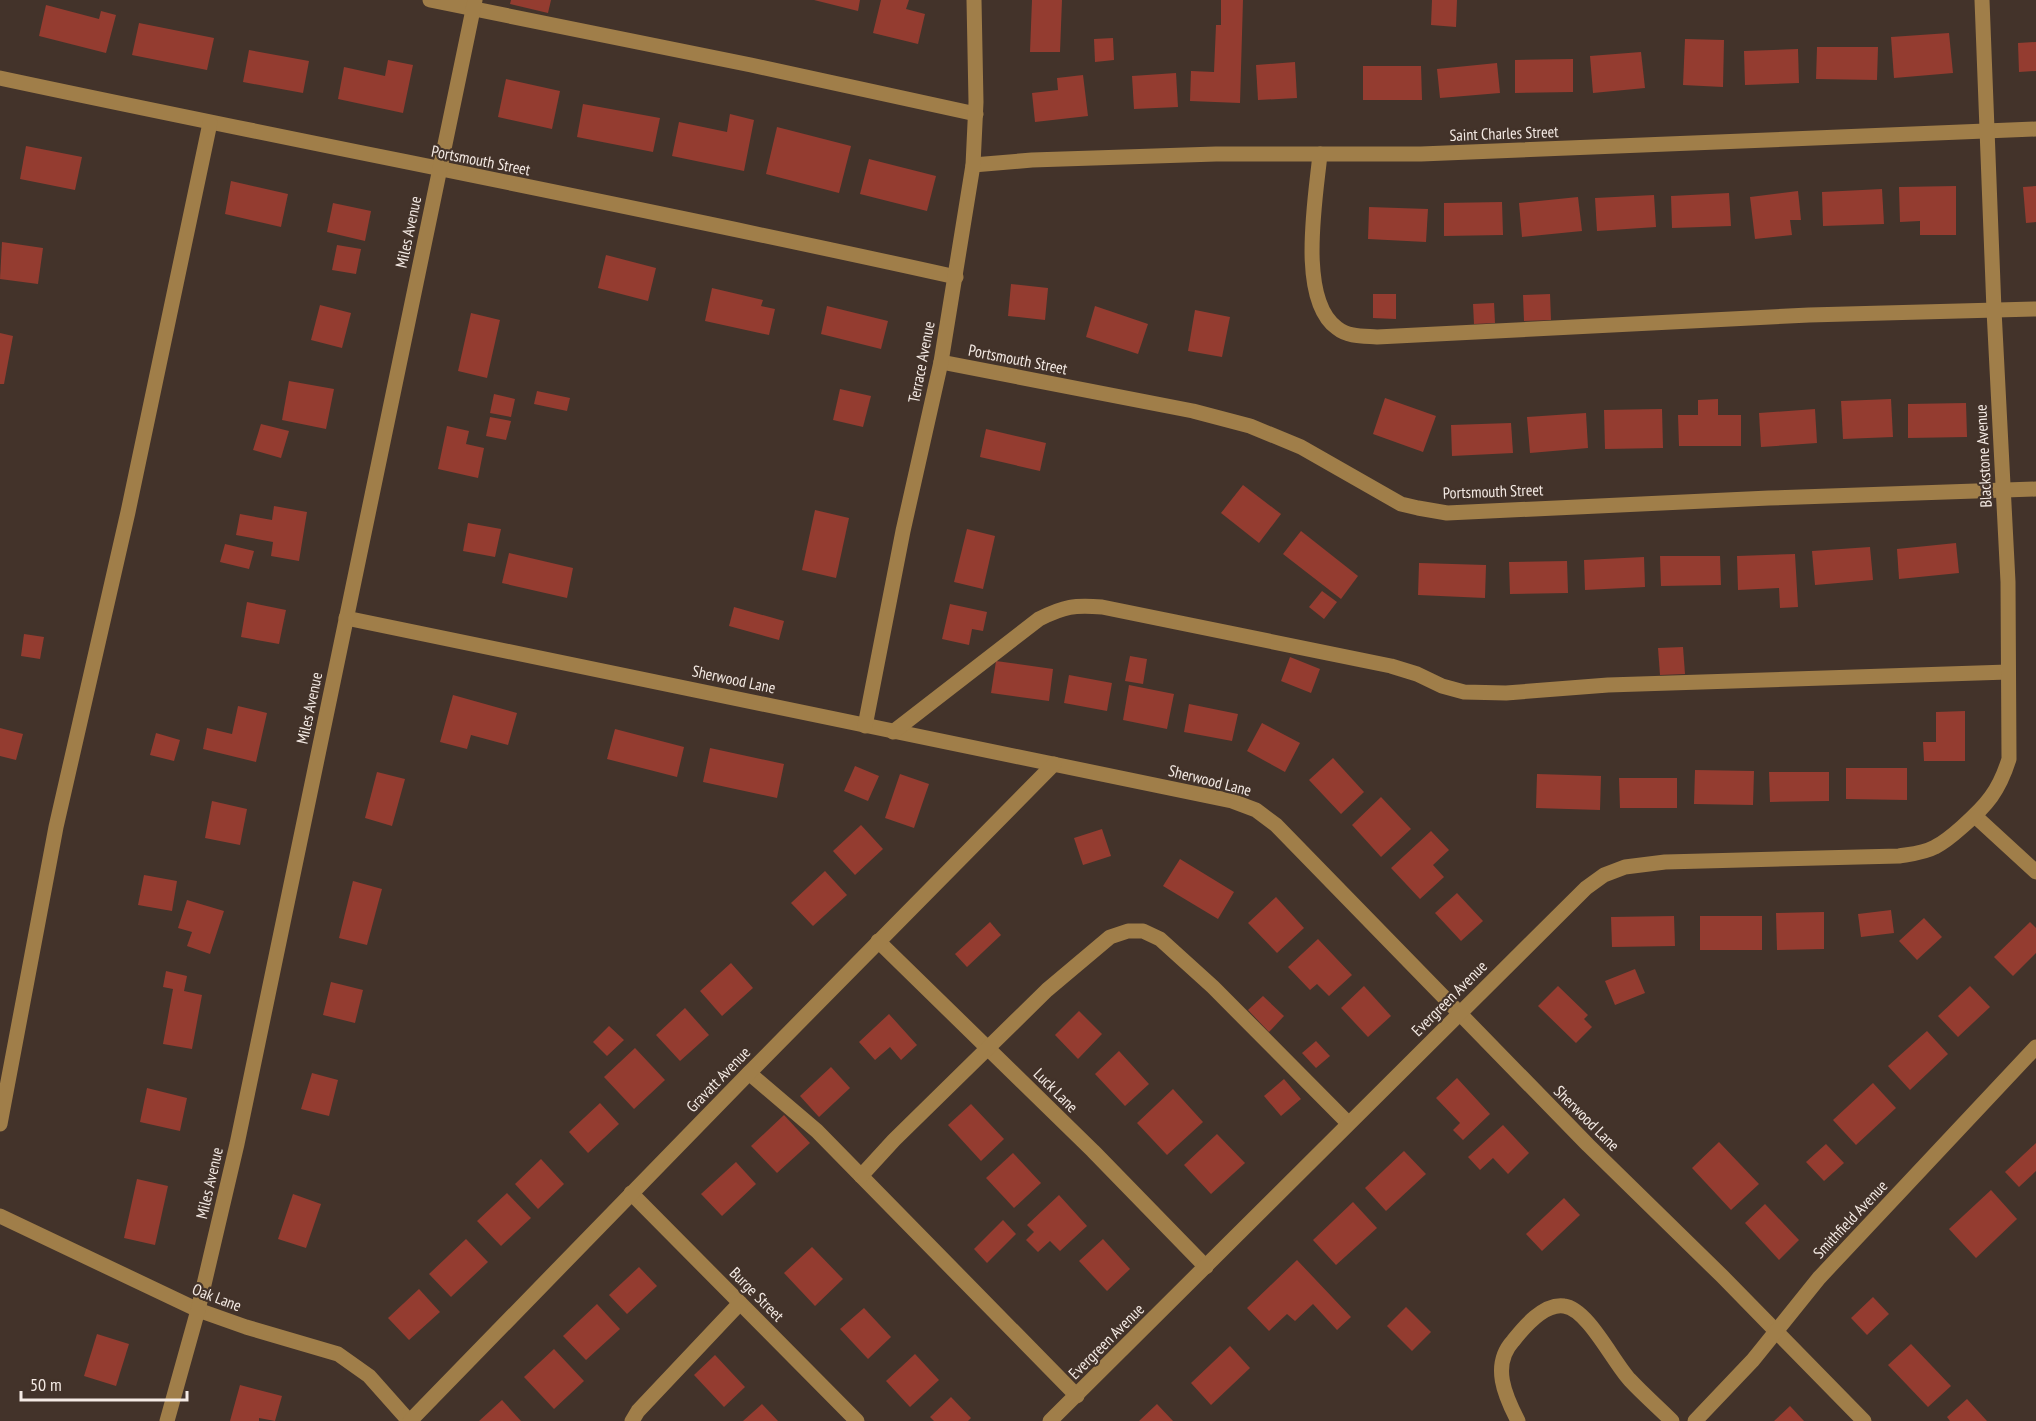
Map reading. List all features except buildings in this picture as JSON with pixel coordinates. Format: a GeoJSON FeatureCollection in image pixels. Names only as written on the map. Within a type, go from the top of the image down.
{"type":"FeatureCollection","features":[{"type":"Feature","properties":{"kind":"street"},"geometry":{"type":"LineString","coordinates":[[430,0],[474,5],[976,114]]}},
{"type":"Feature","properties":{"kind":"street","name":"Terrace Avenue"},"geometry":{"type":"LineString","coordinates":[[865,726],[903,531],[941,362],[973,165],[976,114],[974,0]]}},
{"type":"Feature","properties":{"kind":"street","name":"Blackstone Avenue"},"geometry":{"type":"LineString","coordinates":[[1975,816],[1992,798],[2003,779],[2009,759],[2008,582],[1994,310],[1982,0]]}},
{"type":"Feature","properties":{"kind":"street","name":"Miles Avenue"},"geometry":{"type":"LineString","coordinates":[[167,1421],[198,1311],[237,1144],[474,5]]}},
{"type":"Feature","properties":{"kind":"street","name":"Portsmouth Street"},"geometry":{"type":"LineString","coordinates":[[0,78],[439,170],[738,229],[956,277]]}},
{"type":"Feature","properties":{"kind":"street"},"geometry":{"type":"LineString","coordinates":[[0,1124],[56,827],[128,512],[210,123]]}},
{"type":"Feature","properties":{"kind":"street","name":"Saint Charles Street"},"geometry":{"type":"LineString","coordinates":[[973,165],[1032,160],[1216,154],[1421,154],[2036,129]]}},
{"type":"Feature","properties":{"kind":"street"},"geometry":{"type":"LineString","coordinates":[[1320,154],[1312,234],[1312,267],[1318,301],[1326,318],[1337,328],[1351,335],[1377,337],[1797,316],[2036,309]]}},
{"type":"Feature","properties":{"kind":"street","name":"Portsmouth Street"},"geometry":{"type":"LineString","coordinates":[[941,362],[1193,411],[1250,426],[1301,447],[1401,504],[1447,513],[1769,498],[2036,489]]}},
{"type":"Feature","properties":{"kind":"street"},"geometry":{"type":"LineString","coordinates":[[893,732],[1039,619],[1059,609],[1076,605],[1114,609],[1391,666],[1464,692],[1506,693],[1608,685],[2008,672]]}},
{"type":"Feature","properties":{"kind":"street","name":"Sherwood Lane"},"geometry":{"type":"LineString","coordinates":[[346,618],[1232,801],[1256,810],[1276,825],[1588,1145],[1722,1276],[1864,1421]]}},
{"type":"Feature","properties":{"kind":"street","name":"Gravatt Avenue"},"geometry":{"type":"LineString","coordinates":[[409,1421],[1054,764]]}},
{"type":"Feature","properties":{"kind":"street"},"geometry":{"type":"LineString","coordinates":[[1975,816],[2036,872]]}},
{"type":"Feature","properties":{"kind":"street","name":"Evergreen Avenue"},"geometry":{"type":"LineString","coordinates":[[1050,1421],[1586,888],[1604,875],[1625,867],[1665,862],[1899,856],[1919,853],[1948,839],[1975,816]]}},
{"type":"Feature","properties":{"kind":"street"},"geometry":{"type":"LineString","coordinates":[[861,1176],[894,1140],[1047,990],[1110,937],[1128,930],[1143,931],[1160,939],[1213,987],[1348,1123]]}},
{"type":"Feature","properties":{"kind":"street","name":"Luck Lane"},"geometry":{"type":"LineString","coordinates":[[878,941],[1093,1151],[1206,1267]]}},
{"type":"Feature","properties":{"kind":"street","name":"Smithfield Avenue"},"geometry":{"type":"LineString","coordinates":[[1695,1421],[1753,1360],[1819,1278],[2036,1047]]}},
{"type":"Feature","properties":{"kind":"street"},"geometry":{"type":"LineString","coordinates":[[749,1073],[817,1131],[1077,1396]]}},
{"type":"Feature","properties":{"kind":"street","name":"Burge Street"},"geometry":{"type":"LineString","coordinates":[[631,1193],[857,1421]]}},
{"type":"Feature","properties":{"kind":"street","name":"Oak Lane"},"geometry":{"type":"LineString","coordinates":[[0,1216],[198,1311],[338,1354],[369,1376],[409,1421]]}},
{"type":"Feature","properties":{"kind":"street"},"geometry":{"type":"LineString","coordinates":[[632,1421],[638,1411],[740,1303]]}},
{"type":"Feature","properties":{"kind":"street"},"geometry":{"type":"LineString","coordinates":[[1518,1421],[1505,1395],[1501,1373],[1505,1349],[1525,1326],[1546,1310],[1562,1305],[1574,1309],[1588,1323],[1629,1379],[1672,1421]]}}]}
